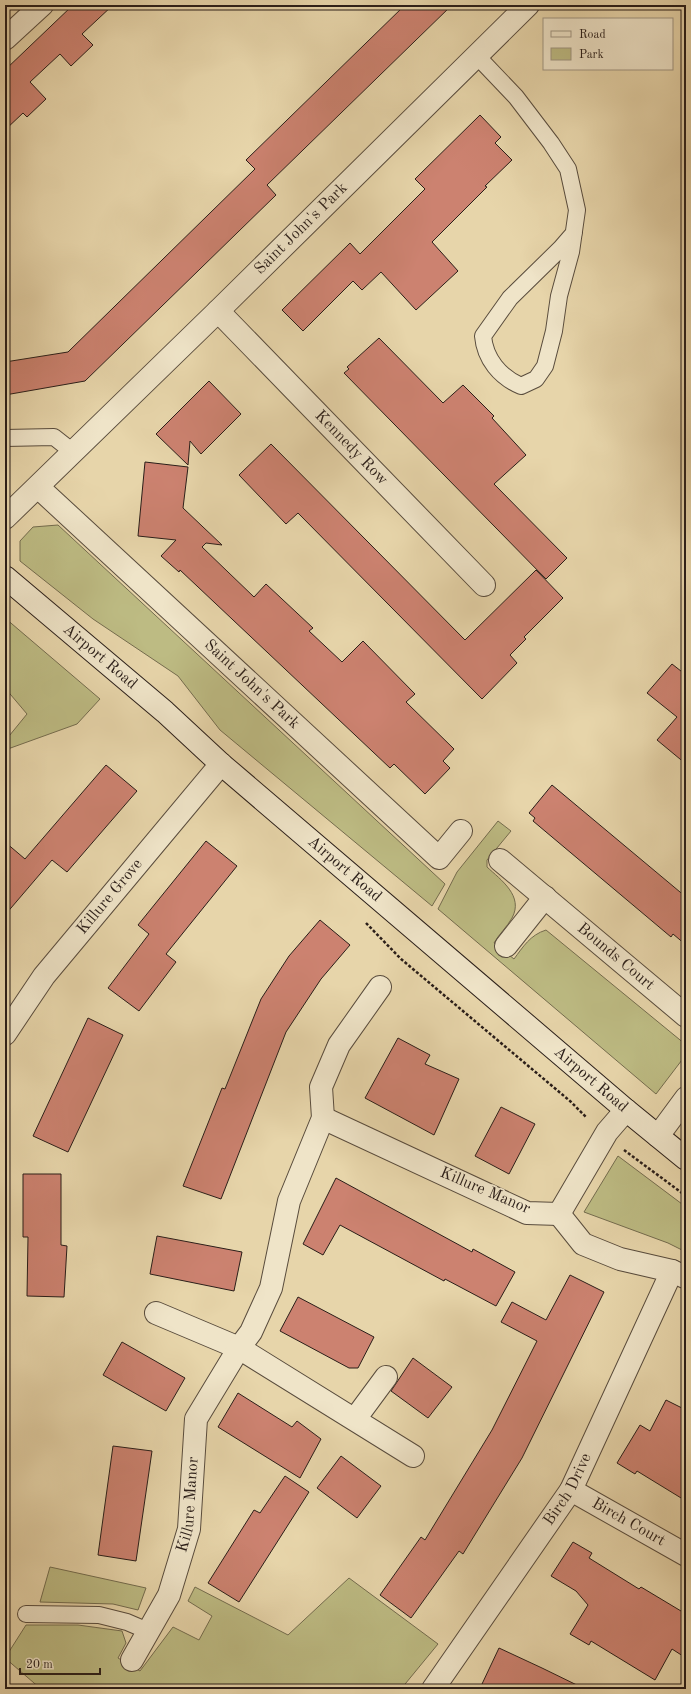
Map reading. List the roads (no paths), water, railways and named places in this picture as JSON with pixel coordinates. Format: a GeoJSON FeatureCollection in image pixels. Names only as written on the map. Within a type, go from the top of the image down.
{"type":"FeatureCollection","features":[{"type":"Feature","properties":{"kind":"street"},"geometry":{"type":"LineString","coordinates":[[5,40],[42,5]]}},
{"type":"Feature","properties":{"kind":"street","name":"Saint John's Park"},"geometry":{"type":"LineString","coordinates":[[5,518],[218,311],[528,5]]}},
{"type":"Feature","properties":{"kind":"street","name":"Kennedy Row"},"geometry":{"type":"LineString","coordinates":[[218,311],[484,585]]}},
{"type":"Feature","properties":{"kind":"street","name":"Saint John's Park"},"geometry":{"type":"LineString","coordinates":[[38,487],[439,858],[461,831]]}},
{"type":"Feature","properties":{"kind":"street","name":"Airport Road"},"geometry":{"type":"LineString","coordinates":[[5,576],[165,712],[221,764],[626,1110],[686,1159]]}},
{"type":"Feature","properties":{"kind":"street","name":"Killure Grove"},"geometry":{"type":"LineString","coordinates":[[5,1034],[44,976],[221,764]]}},
{"type":"Feature","properties":{"kind":"street","name":"Bounds Court"},"geometry":{"type":"LineString","coordinates":[[500,860],[686,1016]]}},
{"type":"Feature","properties":{"kind":"street"},"geometry":{"type":"LineString","coordinates":[[506,946],[545,897]]}},
{"type":"Feature","properties":{"kind":"street","name":"Killure Manor"},"geometry":{"type":"LineString","coordinates":[[132,1660],[169,1594],[189,1529],[196,1419],[239,1348],[251,1332],[271,1288],[289,1201],[323,1118],[321,1087],[339,1045],[380,987]]}},
{"type":"Feature","properties":{"kind":"street"},"geometry":{"type":"LineString","coordinates":[[658,1136],[686,1098]]}},
{"type":"Feature","properties":{"kind":"street"},"geometry":{"type":"LineString","coordinates":[[626,1110],[607,1132],[559,1214],[583,1244],[620,1259],[679,1274]]}},
{"type":"Feature","properties":{"kind":"street","name":"Killure Manor"},"geometry":{"type":"LineString","coordinates":[[323,1118],[527,1213],[559,1214]]}},
{"type":"Feature","properties":{"kind":"street","name":"Birch Drive"},"geometry":{"type":"LineString","coordinates":[[433,1689],[570,1490],[679,1274]]}},
{"type":"Feature","properties":{"kind":"street"},"geometry":{"type":"LineString","coordinates":[[156,1313],[239,1348],[413,1456]]}},
{"type":"Feature","properties":{"kind":"street"},"geometry":{"type":"LineString","coordinates":[[356,1420],[386,1377]]}},
{"type":"Feature","properties":{"kind":"street","name":"Birch Court"},"geometry":{"type":"LineString","coordinates":[[570,1490],[686,1554]]}},
{"type":"Feature","properties":{"kind":"lane"},"geometry":{"type":"LineString","coordinates":[[476,55],[516,97],[551,143],[568,169],[577,210],[574,232],[546,366],[536,379],[521,386],[508,380],[496,367],[484,350],[483,336],[510,298],[561,248],[574,232]]}},
{"type":"Feature","properties":{"kind":"lane"},"geometry":{"type":"LineString","coordinates":[[5,438],[54,437],[73,452]]}},
{"type":"Feature","properties":{"kind":"lane"},"geometry":{"type":"LineString","coordinates":[[26,1614],[99,1615],[127,1622],[148,1631]]}}]}
